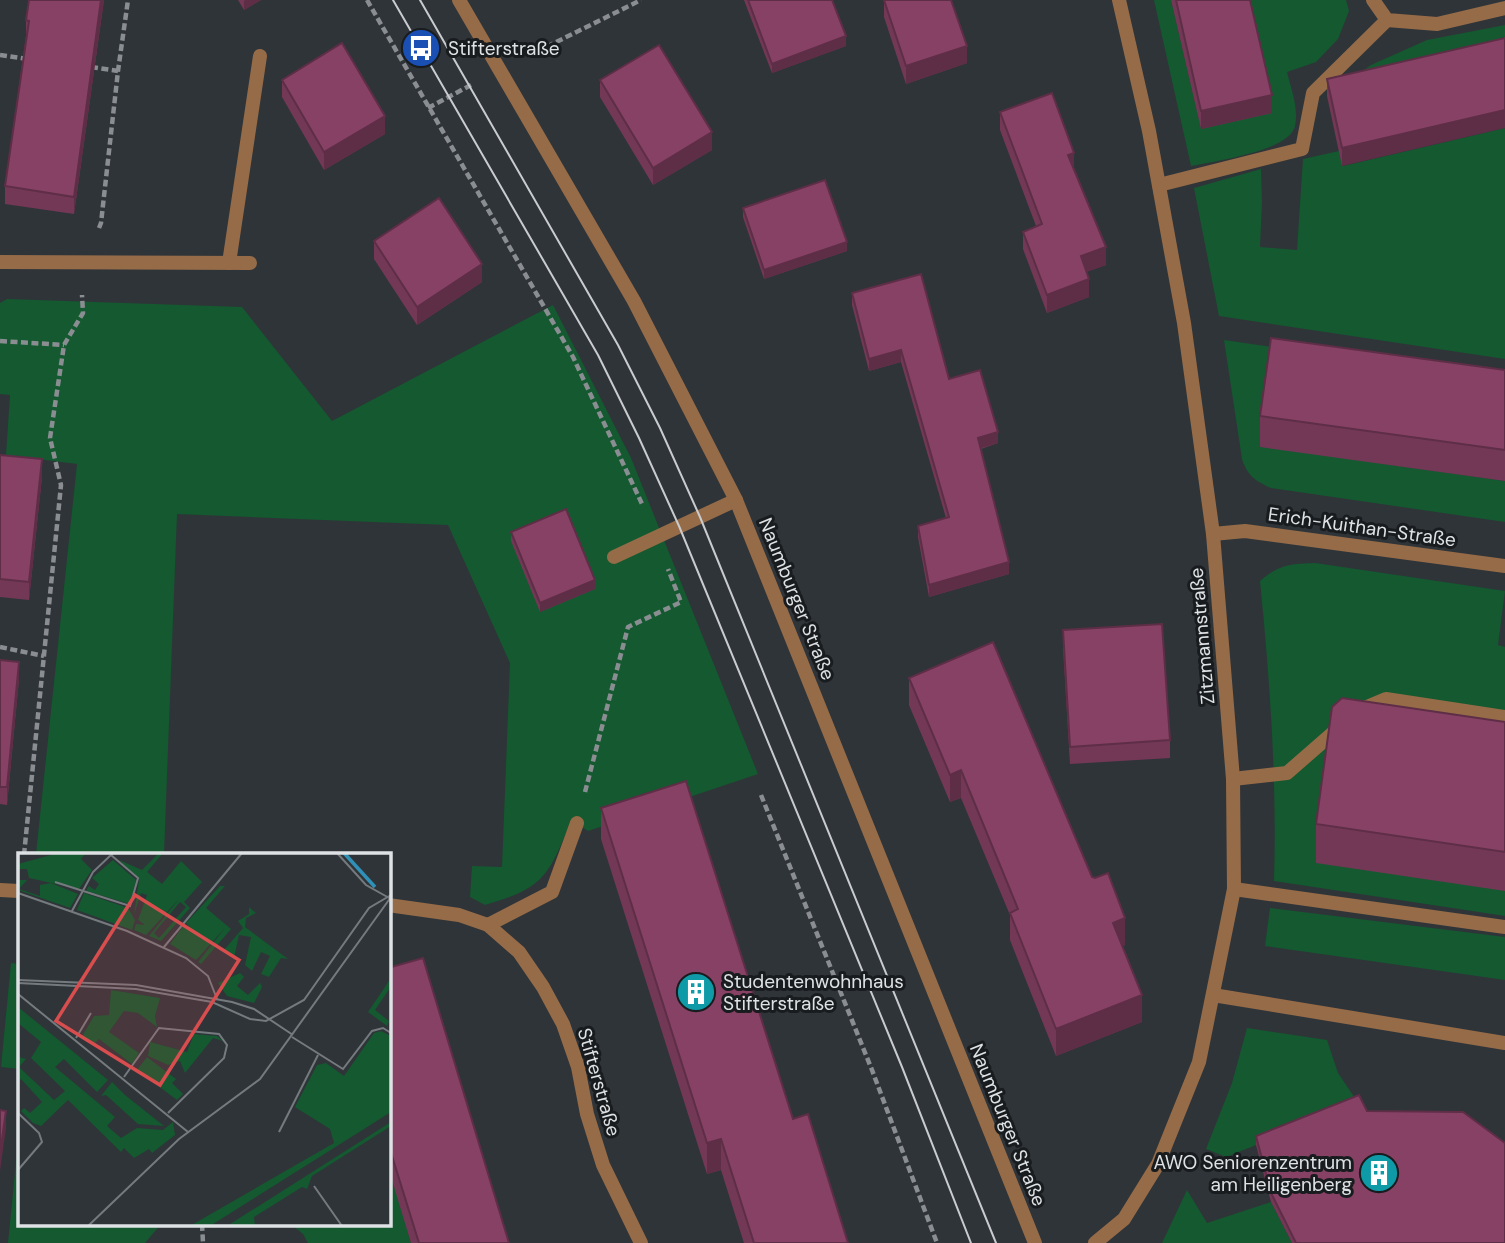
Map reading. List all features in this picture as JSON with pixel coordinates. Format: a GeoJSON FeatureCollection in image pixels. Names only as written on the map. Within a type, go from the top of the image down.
{"type":"FeatureCollection","features":[{"type":"Feature","properties":{"kind":"street","name":"Naumburger Straße"},"geometry":{"type":"LineString","coordinates":[[459,0],[634,302],[736,500],[1035,1243]]}},
{"type":"Feature","properties":{"kind":"street","name":"Zitzmannstraße"},"geometry":{"type":"LineString","coordinates":[[1095,1243],[1124,1219],[1158,1164],[1199,1062],[1234,889],[1233,779],[1213,534],[1184,323],[1159,185],[1119,0]]}},
{"type":"Feature","properties":{"kind":"street"},"geometry":{"type":"LineString","coordinates":[[1373,0],[1387,20]]}},
{"type":"Feature","properties":{"kind":"street"},"geometry":{"type":"LineString","coordinates":[[1159,185],[1302,149],[1313,93],[1387,20],[1437,24],[1505,8]]}},
{"type":"Feature","properties":{"kind":"street"},"geometry":{"type":"LineString","coordinates":[[229,263],[260,56]]}},
{"type":"Feature","properties":{"kind":"street"},"geometry":{"type":"LineString","coordinates":[[0,262],[250,263]]}},
{"type":"Feature","properties":{"kind":"street"},"geometry":{"type":"LineString","coordinates":[[614,557],[736,500]]}},
{"type":"Feature","properties":{"kind":"street","name":"Erich-Kuithan-Straße"},"geometry":{"type":"LineString","coordinates":[[1213,534],[1245,531],[1505,566]]}},
{"type":"Feature","properties":{"kind":"street"},"geometry":{"type":"LineString","coordinates":[[1233,779],[1287,773],[1357,711],[1386,699],[1505,717]]}},
{"type":"Feature","properties":{"kind":"street"},"geometry":{"type":"LineString","coordinates":[[488,925],[552,892],[577,823]]}},
{"type":"Feature","properties":{"kind":"street"},"geometry":{"type":"LineString","coordinates":[[1234,889],[1505,927]]}},
{"type":"Feature","properties":{"kind":"street"},"geometry":{"type":"LineString","coordinates":[[0,890],[18,891]]}},
{"type":"Feature","properties":{"kind":"street","name":"Stifterstraße"},"geometry":{"type":"LineString","coordinates":[[390,905],[458,915],[488,925],[519,952],[543,987],[563,1024],[578,1067],[587,1114],[603,1165],[641,1243]]}},
{"type":"Feature","properties":{"kind":"street"},"geometry":{"type":"LineString","coordinates":[[1213,995],[1505,1043]]}},
{"type":"Feature","properties":{"kind":"path"},"geometry":{"type":"LineString","coordinates":[[24,853],[61,485],[50,438],[64,345],[83,313],[81,262],[101,223],[128,0]]}},
{"type":"Feature","properties":{"kind":"path"},"geometry":{"type":"LineString","coordinates":[[367,0],[573,357],[657,537],[681,602],[628,627],[577,823]]}},
{"type":"Feature","properties":{"kind":"path"},"geometry":{"type":"LineString","coordinates":[[428,108],[499,69],[641,0]]}},
{"type":"Feature","properties":{"kind":"path"},"geometry":{"type":"LineString","coordinates":[[0,55],[39,61]]}},
{"type":"Feature","properties":{"kind":"path"},"geometry":{"type":"LineString","coordinates":[[78,66],[118,71]]}},
{"type":"Feature","properties":{"kind":"path"},"geometry":{"type":"LineString","coordinates":[[0,341],[64,345]]}},
{"type":"Feature","properties":{"kind":"path"},"geometry":{"type":"LineString","coordinates":[[0,647],[44,656]]}},
{"type":"Feature","properties":{"kind":"path"},"geometry":{"type":"LineString","coordinates":[[761,794],[872,1070],[937,1243]]}},
{"type":"Feature","properties":{"kind":"green space"},"geometry":{"type":"Polygon","coordinates":[[[1154,0],[1171,0],[1201,128],[1246,0],[1346,0],[1349,11],[1338,39],[1316,62],[1287,72],[1296,112],[1295,126],[1290,135],[1250,154],[1191,166],[1154,0]]]}},
{"type":"Feature","properties":{"kind":"green space"},"geometry":{"type":"Polygon","coordinates":[[[1505,25],[1505,55],[1327,96],[1371,65],[1427,40],[1505,25]]]}},
{"type":"Feature","properties":{"kind":"green space"},"geometry":{"type":"Polygon","coordinates":[[[1505,128],[1505,359],[1219,316],[1194,188],[1261,169],[1260,247],[1297,250],[1303,159],[1339,151],[1343,166],[1505,128]]]}},
{"type":"Feature","properties":{"kind":"green space"},"geometry":{"type":"Polygon","coordinates":[[[7,299],[242,307],[332,421],[553,305],[631,458],[758,774],[588,831],[571,820],[557,855],[542,877],[520,892],[485,905],[470,897],[472,866],[502,867],[510,663],[448,525],[177,514],[164,853],[36,853],[77,464],[6,455],[10,395],[0,394],[0,303],[7,299]]]}},
{"type":"Feature","properties":{"kind":"green space"},"geometry":{"type":"Polygon","coordinates":[[[1224,340],[1505,381],[1260,446],[1505,481],[1505,522],[1271,488],[1260,483],[1249,473],[1242,459],[1224,340]]]}},
{"type":"Feature","properties":{"kind":"green space"},"geometry":{"type":"Polygon","coordinates":[[[1315,563],[1505,591],[1498,645],[1505,647],[1505,916],[1274,881],[1272,731],[1260,581],[1286,566],[1315,563]]]}},
{"type":"Feature","properties":{"kind":"green space"},"geometry":{"type":"Polygon","coordinates":[[[1270,908],[1505,937],[1505,980],[1265,946],[1270,908]]]}},
{"type":"Feature","properties":{"kind":"green space"},"geometry":{"type":"Polygon","coordinates":[[[11,963],[18,964],[18,1069],[1,1067],[11,963]]]}},
{"type":"Feature","properties":{"kind":"green space"},"geometry":{"type":"Polygon","coordinates":[[[1247,1028],[1327,1040],[1338,1073],[1359,1104],[1226,1157],[1206,1149],[1232,1083],[1247,1028]]]}},
{"type":"Feature","properties":{"kind":"green space"},"geometry":{"type":"Polygon","coordinates":[[[18,1142],[18,1226],[159,1226],[145,1243],[8,1243],[18,1142]]]}},
{"type":"Feature","properties":{"kind":"green space"},"geometry":{"type":"Polygon","coordinates":[[[390,1170],[411,1243],[308,1243],[293,1226],[390,1226],[390,1170]]]}},
{"type":"Feature","properties":{"kind":"green space"},"geometry":{"type":"Polygon","coordinates":[[[1187,1190],[1207,1223],[1271,1202],[1292,1243],[1162,1243],[1187,1190]]]}},
{"type":"Feature","properties":{"kind":"building"},"geometry":{"type":"Polygon","coordinates":[[[29,0],[101,0],[74,197],[5,186],[29,21],[26,20],[29,0]]]}},
{"type":"Feature","properties":{"kind":"building"},"geometry":{"type":"Polygon","coordinates":[[[748,0],[832,0],[846,36],[772,64],[748,0]]]}},
{"type":"Feature","properties":{"kind":"building"},"geometry":{"type":"Polygon","coordinates":[[[884,0],[951,0],[967,46],[906,66],[884,0]]]}},
{"type":"Feature","properties":{"kind":"building"},"geometry":{"type":"Polygon","coordinates":[[[1176,0],[1250,0],[1272,95],[1201,111],[1176,0]]]}},
{"type":"Feature","properties":{"kind":"building"},"geometry":{"type":"Polygon","coordinates":[[[1505,38],[1505,110],[1342,148],[1327,79],[1505,38]]]}},
{"type":"Feature","properties":{"kind":"building"},"geometry":{"type":"Polygon","coordinates":[[[342,43],[385,116],[324,152],[282,80],[342,43]]]}},
{"type":"Feature","properties":{"kind":"building"},"geometry":{"type":"Polygon","coordinates":[[[659,45],[712,132],[653,168],[600,80],[659,45]]]}},
{"type":"Feature","properties":{"kind":"building"},"geometry":{"type":"Polygon","coordinates":[[[1052,93],[1074,153],[1068,155],[1106,247],[1081,256],[1089,279],[1047,295],[1023,232],[1042,224],[1000,112],[1052,93]]]}},
{"type":"Feature","properties":{"kind":"building"},"geometry":{"type":"Polygon","coordinates":[[[825,180],[847,242],[764,270],[743,208],[825,180]]]}},
{"type":"Feature","properties":{"kind":"building"},"geometry":{"type":"Polygon","coordinates":[[[439,198],[482,264],[417,307],[374,241],[439,198]]]}},
{"type":"Feature","properties":{"kind":"building"},"geometry":{"type":"Polygon","coordinates":[[[921,274],[949,379],[980,370],[998,432],[978,438],[1009,562],[929,585],[918,526],[949,517],[901,350],[869,359],[852,293],[921,274]]]}},
{"type":"Feature","properties":{"kind":"building"},"geometry":{"type":"Polygon","coordinates":[[[1271,338],[1505,370],[1505,450],[1260,416],[1271,338]]]}},
{"type":"Feature","properties":{"kind":"building"},"geometry":{"type":"Polygon","coordinates":[[[0,455],[42,459],[29,582],[0,579],[0,455]]]}},
{"type":"Feature","properties":{"kind":"building"},"geometry":{"type":"Polygon","coordinates":[[[566,509],[595,580],[540,603],[511,532],[566,509]]]}},
{"type":"Feature","properties":{"kind":"building"},"geometry":{"type":"Polygon","coordinates":[[[1162,624],[1170,740],[1070,747],[1063,630],[1162,624]]]}},
{"type":"Feature","properties":{"kind":"building"},"geometry":{"type":"Polygon","coordinates":[[[993,642],[1092,877],[1108,873],[1125,918],[1113,923],[1142,995],[1056,1029],[1010,913],[1018,909],[961,770],[950,775],[909,678],[993,642]]]}},
{"type":"Feature","properties":{"kind":"building"},"geometry":{"type":"Polygon","coordinates":[[[0,660],[19,662],[7,787],[0,787],[0,660]]]}},
{"type":"Feature","properties":{"kind":"building"},"geometry":{"type":"Polygon","coordinates":[[[1342,698],[1505,722],[1505,852],[1316,824],[1332,707],[1342,698]]]}},
{"type":"Feature","properties":{"kind":"building","name":"Studentenwohnhaus Stifterstraße"},"geometry":{"type":"Polygon","coordinates":[[[686,781],[793,1119],[808,1114],[848,1243],[754,1243],[721,1139],[707,1143],[601,808],[686,781]]]}},
{"type":"Feature","properties":{"kind":"building"},"geometry":{"type":"Polygon","coordinates":[[[423,958],[509,1243],[419,1243],[390,1149],[390,967],[423,958]]]}},
{"type":"Feature","properties":{"kind":"building","name":"AWO Seniorenzentrum am Heiligenberg"},"geometry":{"type":"Polygon","coordinates":[[[1359,1095],[1367,1111],[1463,1112],[1505,1143],[1505,1243],[1296,1243],[1271,1193],[1256,1136],[1359,1095]]]}},
{"type":"Feature","properties":{"kind":"building"},"geometry":{"type":"Polygon","coordinates":[[[0,1110],[6,1111],[0,1153],[0,1110]]]}},
{"type":"Feature","properties":{"kind":"tram line"},"geometry":{"type":"LineString","coordinates":[[393,0],[598,355],[639,438],[679,526],[902,1067],[971,1243]]}},
{"type":"Feature","properties":{"kind":"tram line"},"geometry":{"type":"LineString","coordinates":[[420,0],[618,345],[660,428],[700,517],[996,1243]]}},
{"type":"Feature","properties":{"kind":"place","name":"Stifterstraße"},"geometry":{"type":"Point","coordinates":[421,48]}},
{"type":"Feature","properties":{"kind":"place","name":"Studentenwohnhaus Stifterstraße"},"geometry":{"type":"Point","coordinates":[696,992]}},
{"type":"Feature","properties":{"kind":"place","name":"AWO Seniorenzentrum am Heiligenberg"},"geometry":{"type":"Point","coordinates":[1379,1173]}}]}
